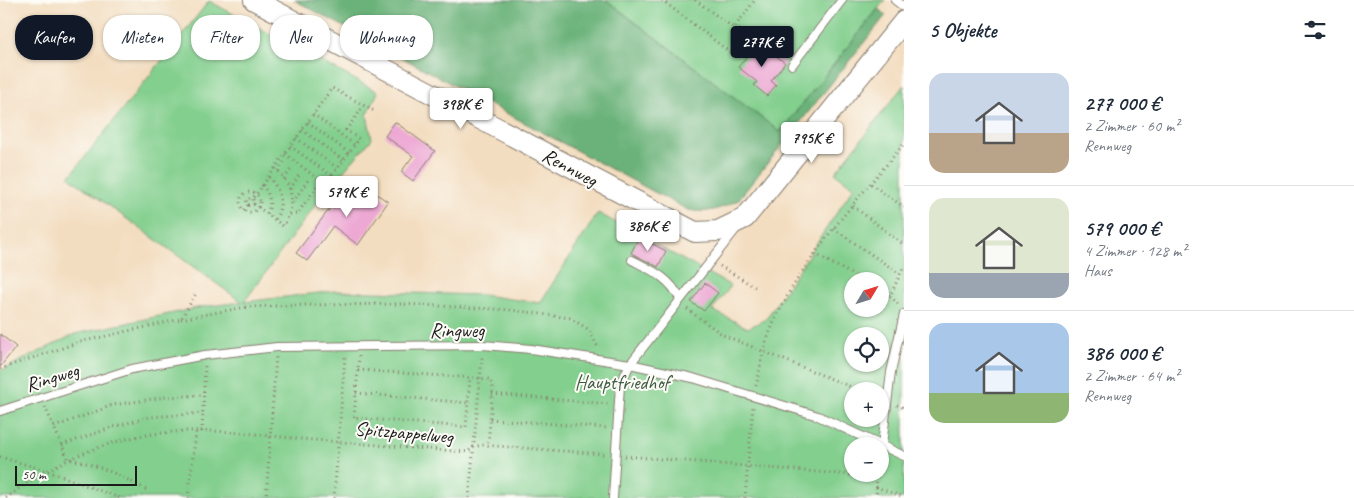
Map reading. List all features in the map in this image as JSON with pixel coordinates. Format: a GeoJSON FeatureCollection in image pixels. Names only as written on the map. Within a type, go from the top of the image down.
{"type":"FeatureCollection","features":[{"type":"Feature","properties":{"kind":"street","name":"Rennweg"},"geometry":{"type":"LineString","coordinates":[[254,0],[685,228],[696,232],[718,231],[745,218],[904,21]]}},
{"type":"Feature","properties":{"kind":"lane"},"geometry":{"type":"LineString","coordinates":[[793,62],[842,0]]}},
{"type":"Feature","properties":{"kind":"lane"},"geometry":{"type":"LineString","coordinates":[[896,0],[904,6]]}},
{"type":"Feature","properties":{"kind":"lane"},"geometry":{"type":"LineString","coordinates":[[613,498],[620,384],[630,364],[745,218]]}},
{"type":"Feature","properties":{"kind":"lane"},"geometry":{"type":"LineString","coordinates":[[632,260],[664,278],[674,286],[679,301]]}},
{"type":"Feature","properties":{"kind":"lane"},"geometry":{"type":"LineString","coordinates":[[883,437],[891,372],[904,314]]}},
{"type":"Feature","properties":{"kind":"lane","name":"Ringweg"},"geometry":{"type":"LineString","coordinates":[[0,411],[132,369],[205,355],[277,347],[483,345],[531,349],[606,360],[693,378],[818,416],[866,437]]}},
{"type":"Feature","properties":{"kind":"lane","name":"Ringweg"},"geometry":{"type":"LineString","coordinates":[[889,448],[904,456]]}},
{"type":"Feature","properties":{"kind":"path"},"geometry":{"type":"LineString","coordinates":[[662,0],[731,53],[763,38]]}},
{"type":"Feature","properties":{"kind":"path"},"geometry":{"type":"LineString","coordinates":[[696,0],[734,28],[763,38],[793,62]]}},
{"type":"Feature","properties":{"kind":"path"},"geometry":{"type":"LineString","coordinates":[[734,28],[755,0]]}},
{"type":"Feature","properties":{"kind":"path"},"geometry":{"type":"LineString","coordinates":[[276,170],[290,146],[332,88],[376,112]]}},
{"type":"Feature","properties":{"kind":"path"},"geometry":{"type":"LineString","coordinates":[[285,154],[326,184],[359,139],[346,130],[364,106]]}},
{"type":"Feature","properties":{"kind":"path"},"geometry":{"type":"LineString","coordinates":[[313,114],[355,145]]}},
{"type":"Feature","properties":{"kind":"path"},"geometry":{"type":"LineString","coordinates":[[308,122],[349,153]]}},
{"type":"Feature","properties":{"kind":"path"},"geometry":{"type":"LineString","coordinates":[[302,130],[343,160]]}},
{"type":"Feature","properties":{"kind":"path"},"geometry":{"type":"LineString","coordinates":[[296,138],[337,168]]}},
{"type":"Feature","properties":{"kind":"path"},"geometry":{"type":"LineString","coordinates":[[745,498],[754,395],[768,336],[796,281],[834,229],[904,144]]}},
{"type":"Feature","properties":{"kind":"path"},"geometry":{"type":"LineString","coordinates":[[290,146],[332,176]]}},
{"type":"Feature","properties":{"kind":"path"},"geometry":{"type":"LineString","coordinates":[[246,200],[253,198],[262,185],[284,162]]}},
{"type":"Feature","properties":{"kind":"path"},"geometry":{"type":"LineString","coordinates":[[284,179],[292,168]]}},
{"type":"Feature","properties":{"kind":"path"},"geometry":{"type":"LineString","coordinates":[[253,198],[254,204],[283,226],[290,214],[292,204],[290,189],[276,170]]}},
{"type":"Feature","properties":{"kind":"path"},"geometry":{"type":"LineString","coordinates":[[290,189],[300,174]]}},
{"type":"Feature","properties":{"kind":"path"},"geometry":{"type":"LineString","coordinates":[[269,177],[279,191],[281,199],[279,213],[275,220]]}},
{"type":"Feature","properties":{"kind":"path"},"geometry":{"type":"LineString","coordinates":[[292,204],[308,180]]}},
{"type":"Feature","properties":{"kind":"path"},"geometry":{"type":"LineString","coordinates":[[290,214],[297,214],[321,181]]}},
{"type":"Feature","properties":{"kind":"path"},"geometry":{"type":"LineString","coordinates":[[871,184],[904,207]]}},
{"type":"Feature","properties":{"kind":"path"},"geometry":{"type":"LineString","coordinates":[[262,185],[268,191],[270,203],[267,214]]}},
{"type":"Feature","properties":{"kind":"path"},"geometry":{"type":"LineString","coordinates":[[248,192],[256,194],[260,199],[259,208],[253,212],[244,210],[240,202],[242,196],[248,192]]}},
{"type":"Feature","properties":{"kind":"path"},"geometry":{"type":"LineString","coordinates":[[242,196],[248,205]]}},
{"type":"Feature","properties":{"kind":"path"},"geometry":{"type":"LineString","coordinates":[[244,210],[248,205],[254,204]]}},
{"type":"Feature","properties":{"kind":"path"},"geometry":{"type":"LineString","coordinates":[[853,206],[904,245]]}},
{"type":"Feature","properties":{"kind":"path"},"geometry":{"type":"LineString","coordinates":[[834,229],[900,274]]}},
{"type":"Feature","properties":{"kind":"path"},"geometry":{"type":"LineString","coordinates":[[816,254],[848,272]]}},
{"type":"Feature","properties":{"kind":"path"},"geometry":{"type":"LineString","coordinates":[[711,261],[755,287]]}},
{"type":"Feature","properties":{"kind":"path"},"geometry":{"type":"LineString","coordinates":[[904,266],[890,296],[904,309]]}},
{"type":"Feature","properties":{"kind":"path"},"geometry":{"type":"LineString","coordinates":[[181,319],[197,292]]}},
{"type":"Feature","properties":{"kind":"path"},"geometry":{"type":"LineString","coordinates":[[679,301],[723,335],[844,384]]}},
{"type":"Feature","properties":{"kind":"path"},"geometry":{"type":"LineString","coordinates":[[0,369],[80,342],[181,319],[246,307],[305,305],[401,304],[512,310],[570,318],[588,329],[606,360]]}},
{"type":"Feature","properties":{"kind":"path"},"geometry":{"type":"LineString","coordinates":[[469,498],[483,345]]}},
{"type":"Feature","properties":{"kind":"path"},"geometry":{"type":"LineString","coordinates":[[334,498],[346,346]]}},
{"type":"Feature","properties":{"kind":"path"},"geometry":{"type":"LineString","coordinates":[[360,346],[354,418],[466,427],[470,378]]}},
{"type":"Feature","properties":{"kind":"path"},"geometry":{"type":"LineString","coordinates":[[266,498],[277,347]]}},
{"type":"Feature","properties":{"kind":"path"},"geometry":{"type":"LineString","coordinates":[[202,432],[205,355]]}},
{"type":"Feature","properties":{"kind":"path"},"geometry":{"type":"LineString","coordinates":[[358,370],[489,379],[492,381],[492,394],[488,445]]}},
{"type":"Feature","properties":{"kind":"path"},"geometry":{"type":"LineString","coordinates":[[356,393],[468,403]]}},
{"type":"Feature","properties":{"kind":"path"},"geometry":{"type":"LineString","coordinates":[[492,394],[619,405]]}},
{"type":"Feature","properties":{"kind":"path"},"geometry":{"type":"LineString","coordinates":[[54,427],[113,405],[166,397],[204,395]]}},
{"type":"Feature","properties":{"kind":"path"},"geometry":{"type":"LineString","coordinates":[[41,398],[68,459],[92,463],[112,471],[147,490]]}},
{"type":"Feature","properties":{"kind":"path"},"geometry":{"type":"LineString","coordinates":[[62,445],[116,426],[150,417],[203,413]]}},
{"type":"Feature","properties":{"kind":"path"},"geometry":{"type":"LineString","coordinates":[[490,418],[618,429]]}},
{"type":"Feature","properties":{"kind":"path"},"geometry":{"type":"LineString","coordinates":[[188,498],[196,432]]}},
{"type":"Feature","properties":{"kind":"path","name":"Spitzpappelweg"},"geometry":{"type":"LineString","coordinates":[[6,498],[45,470],[68,459],[144,435],[202,432],[468,452],[474,447]]}},
{"type":"Feature","properties":{"kind":"path"},"geometry":{"type":"LineString","coordinates":[[474,447],[488,445],[844,473]]}},
{"type":"Feature","properties":{"kind":"path"},"geometry":{"type":"LineString","coordinates":[[0,457],[45,470],[120,498]]}},
{"type":"Feature","properties":{"kind":"path"},"geometry":{"type":"LineString","coordinates":[[876,482],[876,498]]}},
{"type":"Feature","properties":{"kind":"path"},"geometry":{"type":"LineString","coordinates":[[876,487],[904,497]]}},
{"type":"Feature","properties":{"kind":"green space"},"geometry":{"type":"Polygon","coordinates":[[[294,0],[606,0],[780,132],[878,9],[886,15],[738,200],[720,208],[702,211],[688,210],[407,60],[433,60],[433,15],[340,15],[340,25],[330,19],[330,15],[322,15],[294,0]]]}},
{"type":"Feature","properties":{"kind":"green space"},"geometry":{"type":"Polygon","coordinates":[[[606,0],[885,0],[780,132],[606,0]]]}},
{"type":"Feature","properties":{"kind":"green space","name":"Hauptfriedhof"},"geometry":{"type":"Polygon","coordinates":[[[209,1],[235,15],[198,15],[209,1]]]}},
{"type":"Feature","properties":{"kind":"green space","name":"Hauptfriedhof"},"geometry":{"type":"Polygon","coordinates":[[[191,24],[191,60],[260,60],[260,28],[270,34],[270,60],[319,60],[378,92],[367,115],[372,139],[322,196],[244,302],[335,291],[482,295],[540,303],[598,213],[731,286],[712,310],[748,328],[766,319],[854,187],[835,173],[904,85],[904,498],[0,498],[0,371],[75,334],[202,307],[242,302],[69,177],[162,60],[181,60],[181,36],[191,24]]]}},
{"type":"Feature","properties":{"kind":"building"},"geometry":{"type":"Polygon","coordinates":[[[759,42],[785,63],[771,81],[776,85],[767,96],[754,85],[757,82],[738,67],[759,42]]]}},
{"type":"Feature","properties":{"kind":"building"},"geometry":{"type":"Polygon","coordinates":[[[395,122],[435,151],[413,181],[401,172],[413,156],[385,136],[395,122]]]}},
{"type":"Feature","properties":{"kind":"building"},"geometry":{"type":"Polygon","coordinates":[[[356,179],[388,202],[358,245],[333,226],[307,261],[296,253],[331,207],[334,209],[356,179]]]}},
{"type":"Feature","properties":{"kind":"building"},"geometry":{"type":"Polygon","coordinates":[[[639,237],[666,251],[658,267],[631,253],[639,237]]]}},
{"type":"Feature","properties":{"kind":"building"},"geometry":{"type":"Polygon","coordinates":[[[705,283],[718,293],[704,311],[691,302],[705,283]]]}},
{"type":"Feature","properties":{"kind":"building"},"geometry":{"type":"Polygon","coordinates":[[[0,334],[16,347],[0,367],[0,334]]]}}]}
